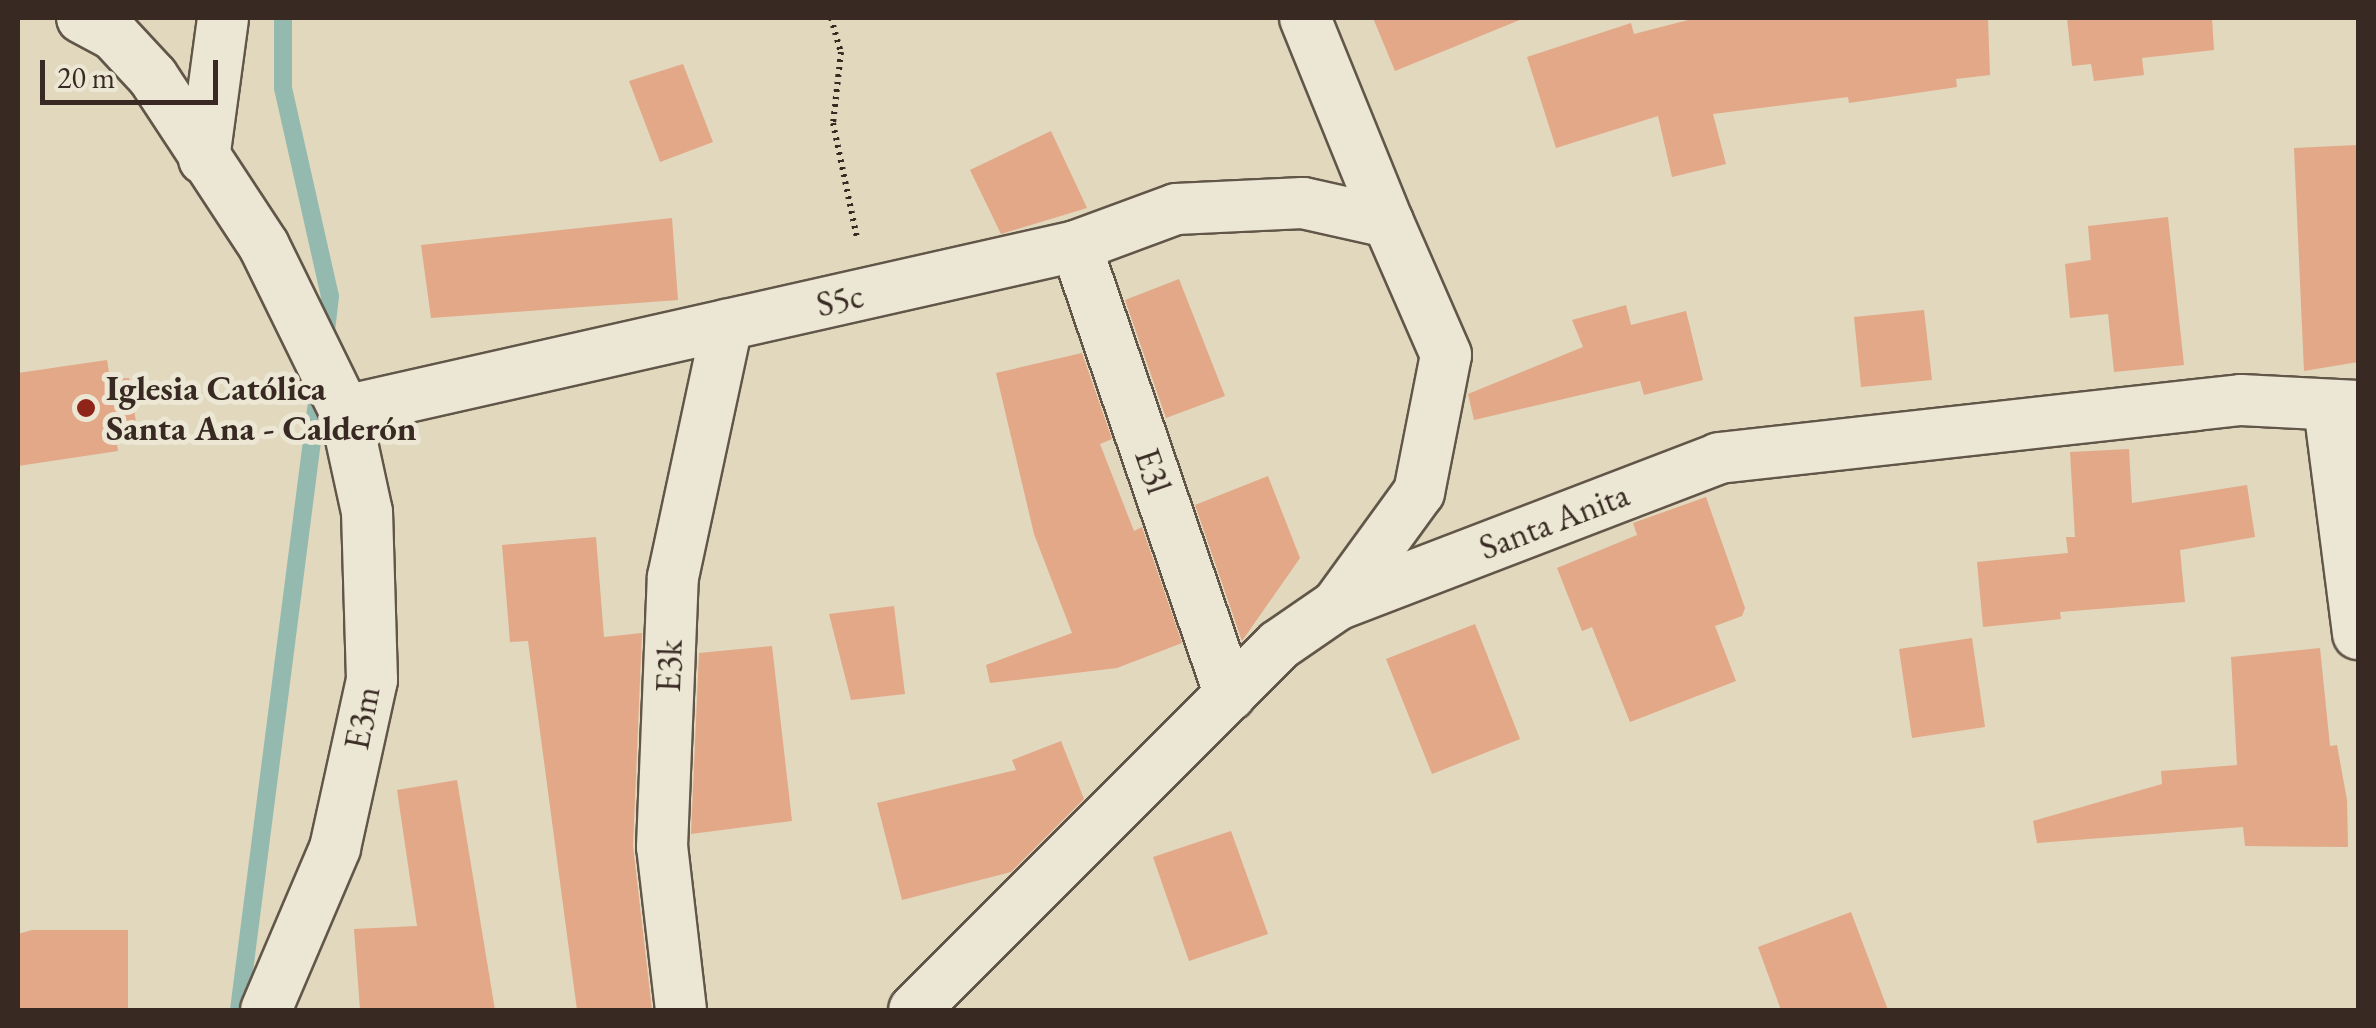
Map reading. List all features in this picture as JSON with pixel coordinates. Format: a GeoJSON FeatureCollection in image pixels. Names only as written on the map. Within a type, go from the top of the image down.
{"type":"FeatureCollection","features":[{"type":"Feature","properties":{"kind":"street"},"geometry":{"type":"LineString","coordinates":[[82,18],[114,35],[153,77],[264,246],[345,411]]}},
{"type":"Feature","properties":{"kind":"street"},"geometry":{"type":"LineString","coordinates":[[204,159],[223,18]]}},
{"type":"Feature","properties":{"kind":"street"},"geometry":{"type":"LineString","coordinates":[[1305,18],[1446,355],[1419,492],[1338,605]]}},
{"type":"Feature","properties":{"kind":"street","name":"S5c"},"geometry":{"type":"LineString","coordinates":[[345,411],[1076,246],[1176,210],[1304,203],[1388,222]]}},
{"type":"Feature","properties":{"kind":"street","name":"E3l"},"geometry":{"type":"LineString","coordinates":[[1076,246],[1230,695]]}},
{"type":"Feature","properties":{"kind":"street","name":"E3k"},"geometry":{"type":"LineString","coordinates":[[680,1010],[662,847],[673,577],[728,326]]}},
{"type":"Feature","properties":{"kind":"street","name":"Santa Anita"},"geometry":{"type":"LineString","coordinates":[[914,1010],[1280,645],[1338,605],[1720,458],[2241,400],[2344,406]]}},
{"type":"Feature","properties":{"kind":"street"},"geometry":{"type":"LineString","coordinates":[[2344,406],[2358,634]]}},
{"type":"Feature","properties":{"kind":"street","name":"E3m"},"geometry":{"type":"LineString","coordinates":[[266,1010],[335,848],[372,680],[367,512],[345,411]]}},
{"type":"Feature","properties":{"kind":"path"},"geometry":{"type":"LineString","coordinates":[[831,18],[841,52],[833,123],[868,294]]}},
{"type":"Feature","properties":{"kind":"building"},"geometry":{"type":"Polygon","coordinates":[[[1373,18],[1521,18],[1522,19],[1395,71],[1373,18]]]}},
{"type":"Feature","properties":{"kind":"building"},"geometry":{"type":"Polygon","coordinates":[[[1696,18],[1988,18],[1990,75],[1956,79],[1957,87],[1849,103],[1848,97],[1713,114],[1726,164],[1672,177],[1658,116],[1556,148],[1527,57],[1631,23],[1634,34],[1696,18]]]}},
{"type":"Feature","properties":{"kind":"building"},"geometry":{"type":"Polygon","coordinates":[[[2067,18],[2212,18],[2214,50],[2142,58],[2144,75],[2094,81],[2091,64],[2072,66],[2067,18]]]}},
{"type":"Feature","properties":{"kind":"building"},"geometry":{"type":"Polygon","coordinates":[[[683,64],[713,142],[660,162],[629,81],[683,64]]]}},
{"type":"Feature","properties":{"kind":"building"},"geometry":{"type":"Polygon","coordinates":[[[1051,131],[1087,208],[1001,234],[970,170],[1051,131]]]}},
{"type":"Feature","properties":{"kind":"building"},"geometry":{"type":"Polygon","coordinates":[[[2357,145],[2358,362],[2304,371],[2294,148],[2357,145]]]}},
{"type":"Feature","properties":{"kind":"building"},"geometry":{"type":"Polygon","coordinates":[[[2168,217],[2184,365],[2114,372],[2108,314],[2070,318],[2065,264],[2091,260],[2088,226],[2168,217]]]}},
{"type":"Feature","properties":{"kind":"building"},"geometry":{"type":"Polygon","coordinates":[[[672,218],[678,300],[431,318],[421,245],[672,218]]]}},
{"type":"Feature","properties":{"kind":"building"},"geometry":{"type":"Polygon","coordinates":[[[1179,279],[1225,396],[1166,418],[1125,300],[1179,279]]]}},
{"type":"Feature","properties":{"kind":"building"},"geometry":{"type":"Polygon","coordinates":[[[1626,305],[1631,325],[1686,311],[1703,380],[1644,395],[1640,381],[1474,420],[1468,394],[1583,347],[1572,320],[1626,305]]]}},
{"type":"Feature","properties":{"kind":"building"},"geometry":{"type":"Polygon","coordinates":[[[1924,310],[1932,380],[1861,387],[1854,317],[1924,310]]]}},
{"type":"Feature","properties":{"kind":"building"},"geometry":{"type":"Polygon","coordinates":[[[1082,353],[1112,439],[1100,444],[1134,531],[1142,527],[1182,643],[1117,668],[990,683],[986,665],[1072,633],[1034,534],[996,373],[1082,353]]]}},
{"type":"Feature","properties":{"kind":"building"},"geometry":{"type":"Polygon","coordinates":[[[107,360],[110,379],[129,378],[136,422],[114,425],[118,451],[18,466],[18,373],[107,360]]]}},
{"type":"Feature","properties":{"kind":"building"},"geometry":{"type":"Polygon","coordinates":[[[2129,449],[2132,503],[2247,485],[2255,537],[2180,550],[2185,602],[2060,612],[2061,619],[1983,627],[1977,562],[2068,553],[2066,537],[2075,537],[2070,452],[2129,449]]]}},
{"type":"Feature","properties":{"kind":"building"},"geometry":{"type":"Polygon","coordinates":[[[1268,476],[1300,558],[1242,641],[1195,505],[1268,476]]]}},
{"type":"Feature","properties":{"kind":"building"},"geometry":{"type":"Polygon","coordinates":[[[1706,497],[1745,608],[1742,616],[1715,626],[1736,681],[1630,722],[1592,627],[1582,631],[1557,568],[1637,535],[1633,523],[1706,497]]]}},
{"type":"Feature","properties":{"kind":"building"},"geometry":{"type":"Polygon","coordinates":[[[596,537],[604,637],[642,633],[633,846],[652,1010],[577,1010],[528,641],[510,642],[502,545],[596,537]]]}},
{"type":"Feature","properties":{"kind":"building"},"geometry":{"type":"Polygon","coordinates":[[[894,606],[905,694],[851,700],[829,614],[894,606]]]}},
{"type":"Feature","properties":{"kind":"building"},"geometry":{"type":"Polygon","coordinates":[[[1475,624],[1520,739],[1432,774],[1386,659],[1475,624]]]}},
{"type":"Feature","properties":{"kind":"building"},"geometry":{"type":"Polygon","coordinates":[[[1972,638],[1985,727],[1912,738],[1899,649],[1972,638]]]}},
{"type":"Feature","properties":{"kind":"building"},"geometry":{"type":"Polygon","coordinates":[[[772,646],[792,821],[691,834],[699,653],[772,646]]]}},
{"type":"Feature","properties":{"kind":"building"},"geometry":{"type":"Polygon","coordinates":[[[2320,648],[2330,746],[2337,745],[2347,800],[2348,847],[2245,846],[2243,827],[2037,843],[2033,821],[2162,784],[2161,771],[2237,765],[2231,657],[2320,648]]]}},
{"type":"Feature","properties":{"kind":"building"},"geometry":{"type":"Polygon","coordinates":[[[1061,741],[1084,799],[1011,872],[902,900],[877,803],[1016,770],[1012,760],[1061,741]]]}},
{"type":"Feature","properties":{"kind":"building"},"geometry":{"type":"Polygon","coordinates":[[[457,780],[495,1010],[360,1010],[354,929],[417,926],[397,790],[457,780]]]}},
{"type":"Feature","properties":{"kind":"building"},"geometry":{"type":"Polygon","coordinates":[[[1231,831],[1268,934],[1189,961],[1153,857],[1231,831]]]}},
{"type":"Feature","properties":{"kind":"building"},"geometry":{"type":"Polygon","coordinates":[[[1851,912],[1888,1010],[1781,1010],[1758,947],[1851,912]]]}},
{"type":"Feature","properties":{"kind":"building"},"geometry":{"type":"Polygon","coordinates":[[[32,930],[128,930],[128,1008],[18,1008],[18,934],[32,930]]]}},
{"type":"Feature","properties":{"kind":"waterway"},"geometry":{"type":"LineString","coordinates":[[283,18],[283,88],[330,296],[325,340]]}},
{"type":"Feature","properties":{"kind":"waterway"},"geometry":{"type":"LineString","coordinates":[[239,1010],[319,386]]}},
{"type":"Feature","properties":{"kind":"place","name":"Iglesia Católica Santa Ana - Calderón"},"geometry":{"type":"Point","coordinates":[86,408]}}]}
